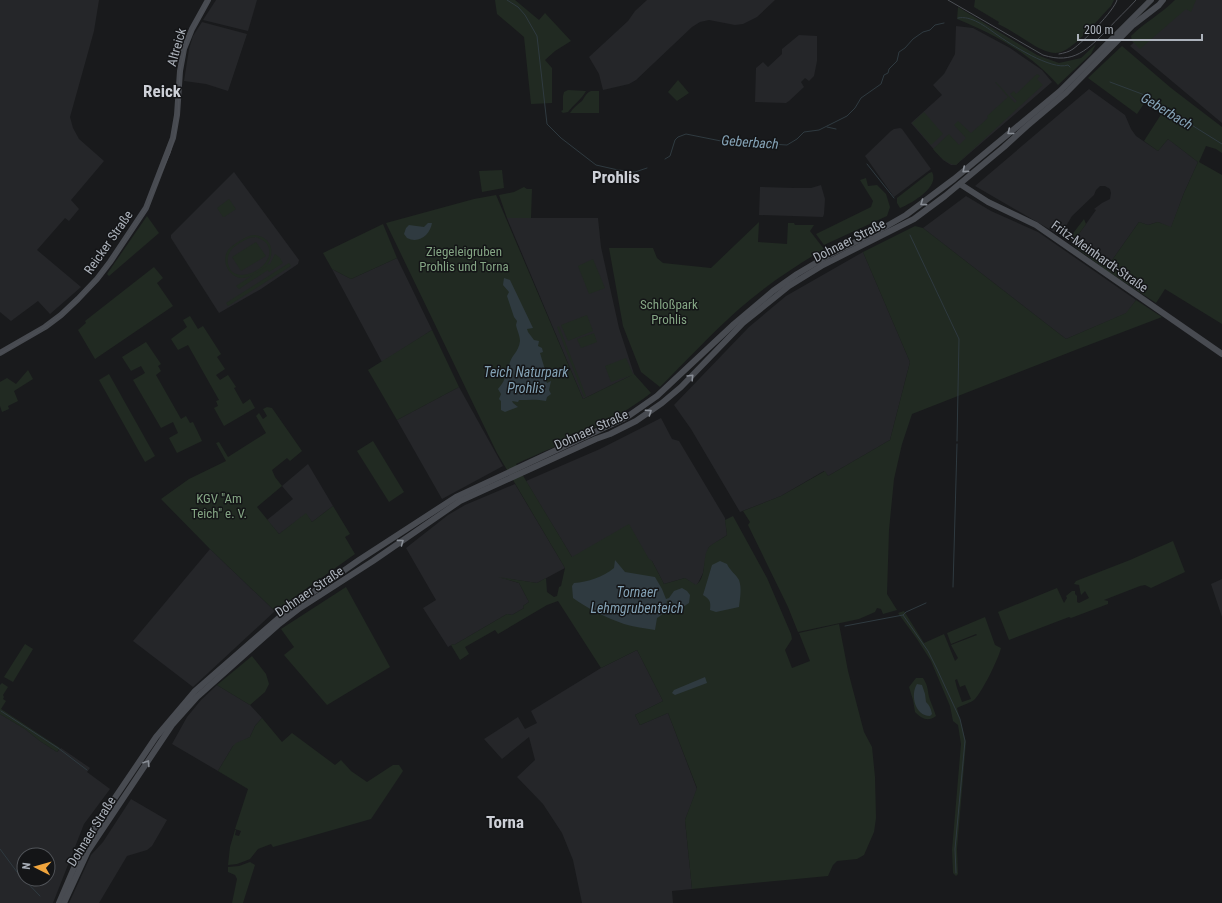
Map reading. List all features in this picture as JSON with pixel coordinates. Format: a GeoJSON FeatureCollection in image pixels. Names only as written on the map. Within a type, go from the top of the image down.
{"type":"FeatureCollection","features":[{"type":"Feature","properties":{"kind":"main road","name":"Altreick"},"geometry":{"type":"LineString","coordinates":[[178,104],[178,80],[184,49],[192,29],[208,0]]}},
{"type":"Feature","properties":{"kind":"main road","name":"Dohnaer Straße"},"geometry":{"type":"LineString","coordinates":[[59,903],[85,842],[156,737],[195,690],[289,609],[456,497],[627,417],[649,403],[689,368],[734,324],[773,291],[830,254],[878,231],[906,215],[954,179],[1060,91],[1150,0]]}},
{"type":"Feature","properties":{"kind":"main road","name":"Dohnaer Straße"},"geometry":{"type":"LineString","coordinates":[[64,903],[88,852],[172,725],[196,697],[278,625],[300,608],[373,561],[460,501],[610,434],[636,421],[662,403],[682,387],[739,328],[762,307],[789,286],[834,259],[914,219],[960,184],[1066,93],[1133,25],[1159,5],[1163,0]]}},
{"type":"Feature","properties":{"kind":"main road","name":"Reicker Straße"},"geometry":{"type":"LineString","coordinates":[[0,353],[32,335],[60,315],[89,287],[110,262],[149,201],[173,138],[178,104]]}},
{"type":"Feature","properties":{"kind":"main road","name":"Fritz-Meinhardt-Straße"},"geometry":{"type":"LineString","coordinates":[[960,184],[988,202],[1036,226],[1062,242],[1222,354]]}},
{"type":"Feature","properties":{"kind":"shaded area"},"geometry":{"type":"Polygon","coordinates":[[[0,0],[99,0],[94,31],[70,117],[73,128],[79,139],[104,161],[71,200],[79,209],[69,221],[65,218],[37,250],[81,287],[50,314],[38,301],[11,321],[0,312],[0,0]]]}},
{"type":"Feature","properties":{"kind":"shaded area"},"geometry":{"type":"Polygon","coordinates":[[[216,0],[257,0],[248,31],[203,20],[216,0]]]}},
{"type":"Feature","properties":{"kind":"shaded area"},"geometry":{"type":"Polygon","coordinates":[[[647,0],[775,0],[757,17],[743,24],[735,25],[709,20],[700,22],[692,27],[636,80],[629,84],[603,90],[599,74],[589,57],[628,21],[635,11],[647,0]]]}},
{"type":"Feature","properties":{"kind":"shaded area"},"geometry":{"type":"Polygon","coordinates":[[[1180,0],[1222,0],[1222,123],[1130,46],[1180,0]]]}},
{"type":"Feature","properties":{"kind":"shaded area"},"geometry":{"type":"Polygon","coordinates":[[[202,22],[247,34],[228,91],[206,84],[184,81],[189,49],[193,36],[202,22]]]}},
{"type":"Feature","properties":{"kind":"shaded area"},"geometry":{"type":"Polygon","coordinates":[[[956,26],[973,28],[1010,48],[1042,70],[1052,82],[956,165],[951,165],[943,160],[911,123],[942,95],[933,85],[944,74],[955,54],[956,26]]]}},
{"type":"Feature","properties":{"kind":"shaded area"},"geometry":{"type":"Polygon","coordinates":[[[799,35],[817,36],[817,61],[814,76],[809,81],[805,78],[801,82],[804,87],[786,103],[755,102],[756,68],[763,62],[768,67],[782,54],[782,49],[799,35]]]}},
{"type":"Feature","properties":{"kind":"shaded area"},"geometry":{"type":"Polygon","coordinates":[[[1089,89],[1125,115],[1136,136],[1158,151],[1168,139],[1198,162],[1184,193],[1171,228],[1158,222],[1148,225],[1139,222],[1108,266],[1073,242],[1096,210],[1094,209],[1110,199],[1110,189],[1105,186],[1100,186],[1094,195],[1072,216],[1063,231],[1056,233],[975,186],[1089,89]]]}},
{"type":"Feature","properties":{"kind":"shaded area"},"geometry":{"type":"Polygon","coordinates":[[[900,128],[931,169],[894,197],[865,156],[891,131],[900,128]]]}},
{"type":"Feature","properties":{"kind":"shaded area"},"geometry":{"type":"Polygon","coordinates":[[[234,172],[299,260],[298,264],[261,289],[219,313],[171,238],[171,235],[234,172]]]}},
{"type":"Feature","properties":{"kind":"shaded area"},"geometry":{"type":"Polygon","coordinates":[[[821,185],[825,199],[823,217],[759,215],[760,187],[811,188],[821,185]]]}},
{"type":"Feature","properties":{"kind":"shaded area"},"geometry":{"type":"Polygon","coordinates":[[[966,196],[991,211],[1038,232],[1136,300],[1127,313],[1066,339],[923,228],[966,196]]]}},
{"type":"Feature","properties":{"kind":"shaded area"},"geometry":{"type":"Polygon","coordinates":[[[507,218],[598,218],[601,247],[619,328],[634,374],[583,399],[507,218]]]}},
{"type":"Feature","properties":{"kind":"shaded area"},"geometry":{"type":"Polygon","coordinates":[[[863,252],[910,362],[890,440],[828,476],[824,471],[781,496],[740,512],[691,429],[674,405],[749,327],[786,296],[863,252]]]}},
{"type":"Feature","properties":{"kind":"shaded area"},"geometry":{"type":"Polygon","coordinates":[[[397,258],[432,330],[382,362],[332,269],[351,279],[397,258]]]}},
{"type":"Feature","properties":{"kind":"shaded area"},"geometry":{"type":"Polygon","coordinates":[[[459,387],[503,466],[442,499],[397,420],[459,387]]]}},
{"type":"Feature","properties":{"kind":"shaded area"},"geometry":{"type":"Polygon","coordinates":[[[661,418],[672,439],[679,441],[725,518],[727,535],[709,547],[703,573],[696,586],[685,578],[664,584],[652,561],[572,557],[526,481],[600,449],[661,418]]]}},
{"type":"Feature","properties":{"kind":"shaded area"},"geometry":{"type":"Polygon","coordinates":[[[308,464],[333,506],[312,522],[306,514],[279,534],[267,520],[293,499],[282,486],[308,464]]]}},
{"type":"Feature","properties":{"kind":"shaded area"},"geometry":{"type":"Polygon","coordinates":[[[515,484],[565,568],[537,583],[502,578],[519,583],[529,602],[523,606],[524,608],[512,615],[507,614],[448,647],[423,608],[436,600],[406,548],[448,515],[465,505],[515,484]]]}},
{"type":"Feature","properties":{"kind":"shaded area"},"geometry":{"type":"Polygon","coordinates":[[[210,549],[275,611],[193,687],[133,641],[210,549]]]}},
{"type":"Feature","properties":{"kind":"shaded area"},"geometry":{"type":"Polygon","coordinates":[[[1222,579],[1222,617],[1211,584],[1222,579]]]}},
{"type":"Feature","properties":{"kind":"shaded area"},"geometry":{"type":"Polygon","coordinates":[[[637,650],[663,701],[635,715],[640,725],[668,713],[697,789],[685,820],[692,889],[672,891],[673,903],[582,903],[573,860],[562,833],[543,804],[517,777],[535,760],[529,737],[502,759],[484,739],[518,717],[525,729],[537,723],[531,711],[601,668],[637,650]]]}},
{"type":"Feature","properties":{"kind":"shaded area"},"geometry":{"type":"Polygon","coordinates":[[[217,685],[250,705],[262,718],[255,726],[250,737],[233,746],[218,771],[172,744],[187,717],[201,700],[217,685]]]}},
{"type":"Feature","properties":{"kind":"shaded area"},"geometry":{"type":"Polygon","coordinates":[[[0,714],[25,729],[57,752],[61,748],[90,768],[87,772],[110,789],[84,824],[53,903],[0,903],[0,714]]]}},
{"type":"Feature","properties":{"kind":"shaded area"},"geometry":{"type":"Polygon","coordinates":[[[131,799],[167,820],[152,846],[147,850],[127,856],[99,903],[69,903],[91,855],[103,842],[131,799]]]}},
{"type":"Feature","properties":{"kind":"green space"},"geometry":{"type":"Polygon","coordinates":[[[495,0],[515,0],[539,20],[545,13],[571,41],[555,51],[545,60],[552,68],[552,103],[531,104],[524,37],[497,14],[495,0]]]}},
{"type":"Feature","properties":{"kind":"green space"},"geometry":{"type":"Polygon","coordinates":[[[975,0],[1114,0],[1111,6],[1080,39],[1066,50],[1054,53],[1035,46],[998,24],[999,22],[974,7],[975,0]]]}},
{"type":"Feature","properties":{"kind":"green space"},"geometry":{"type":"Polygon","coordinates":[[[1175,0],[1196,0],[1191,12],[1186,9],[1140,49],[1132,41],[1131,36],[1175,0]]]}},
{"type":"Feature","properties":{"kind":"green space"},"geometry":{"type":"Polygon","coordinates":[[[958,7],[1037,55],[1059,63],[1081,58],[1096,44],[1091,54],[1058,85],[1024,54],[985,31],[957,19],[958,7]]]}},
{"type":"Feature","properties":{"kind":"green space"},"geometry":{"type":"Polygon","coordinates":[[[1122,46],[1171,88],[1222,127],[1222,153],[1216,149],[1206,146],[1199,162],[1222,175],[1222,324],[1165,289],[1156,303],[1106,270],[1071,244],[1071,236],[1084,219],[1086,224],[1073,242],[1108,266],[1139,222],[1148,225],[1158,222],[1171,227],[1198,162],[1168,139],[1158,151],[1144,141],[1162,113],[1145,102],[1137,114],[1088,78],[1122,46]]]}},
{"type":"Feature","properties":{"kind":"green space"},"geometry":{"type":"Polygon","coordinates":[[[1037,74],[1040,76],[1037,79],[1043,85],[956,165],[940,157],[933,149],[949,134],[959,145],[966,138],[954,125],[958,121],[971,133],[1008,97],[995,82],[1015,103],[1017,101],[1010,94],[1014,91],[1016,94],[1037,74]]]}},
{"type":"Feature","properties":{"kind":"green space"},"geometry":{"type":"Polygon","coordinates":[[[678,80],[689,93],[677,101],[668,92],[678,80]]]}},
{"type":"Feature","properties":{"kind":"green space"},"geometry":{"type":"Polygon","coordinates":[[[568,90],[586,91],[568,112],[563,113],[561,111],[563,110],[563,96],[564,92],[568,90]]]}},
{"type":"Feature","properties":{"kind":"green space"},"geometry":{"type":"Polygon","coordinates":[[[591,91],[599,91],[599,113],[570,113],[587,94],[591,91]]]}},
{"type":"Feature","properties":{"kind":"green space"},"geometry":{"type":"Polygon","coordinates":[[[924,112],[943,134],[931,145],[912,123],[924,112]]]}},
{"type":"Feature","properties":{"kind":"green space"},"geometry":{"type":"Polygon","coordinates":[[[502,170],[504,188],[482,192],[479,171],[502,170]]]}},
{"type":"Feature","properties":{"kind":"green space"},"geometry":{"type":"Polygon","coordinates":[[[932,172],[933,178],[929,189],[918,198],[900,208],[897,203],[897,198],[932,172]]]}},
{"type":"Feature","properties":{"kind":"green space"},"geometry":{"type":"Polygon","coordinates":[[[866,178],[868,186],[877,185],[886,194],[890,207],[887,216],[824,245],[816,234],[871,207],[873,201],[860,180],[866,178]]]}},
{"type":"Feature","properties":{"kind":"green space"},"geometry":{"type":"Polygon","coordinates":[[[524,187],[527,189],[532,189],[531,218],[507,218],[499,195],[514,192],[524,187]]]}},
{"type":"Feature","properties":{"kind":"green space","name":"Ziegeleigruben Prohlis und Torna"},"geometry":{"type":"Polygon","coordinates":[[[496,195],[583,399],[632,375],[611,382],[605,366],[626,358],[633,374],[651,393],[603,424],[516,464],[572,557],[629,524],[649,559],[652,561],[664,584],[685,578],[696,585],[702,577],[705,556],[709,547],[727,535],[725,520],[733,516],[767,578],[791,634],[792,639],[785,650],[792,668],[810,661],[799,633],[839,624],[848,671],[864,732],[872,747],[875,777],[876,818],[874,832],[864,855],[857,859],[837,861],[833,865],[828,876],[692,889],[685,820],[697,788],[668,713],[640,725],[635,715],[663,701],[637,650],[601,668],[558,601],[547,605],[498,634],[495,630],[465,647],[469,654],[460,660],[451,645],[454,645],[507,614],[512,615],[524,608],[523,606],[529,602],[519,583],[498,577],[537,583],[546,578],[547,592],[554,597],[557,596],[559,587],[561,586],[565,568],[497,453],[386,223],[474,199],[496,195]]]}},
{"type":"Feature","properties":{"kind":"green space"},"geometry":{"type":"Polygon","coordinates":[[[229,199],[236,209],[223,217],[217,208],[229,199]]]}},
{"type":"Feature","properties":{"kind":"green space"},"geometry":{"type":"Polygon","coordinates":[[[147,216],[159,233],[109,276],[107,274],[147,216]]]}},
{"type":"Feature","properties":{"kind":"green space","name":"Schloßpark Prohlis"},"geometry":{"type":"Polygon","coordinates":[[[759,222],[758,242],[787,244],[788,223],[794,223],[795,225],[814,225],[810,231],[824,249],[759,292],[718,328],[660,387],[641,372],[623,326],[609,248],[653,248],[657,258],[663,263],[711,268],[759,222]]]}},
{"type":"Feature","properties":{"kind":"green space"},"geometry":{"type":"Polygon","coordinates":[[[383,224],[397,258],[351,279],[332,269],[323,253],[383,224]]]}},
{"type":"Feature","properties":{"kind":"green space"},"geometry":{"type":"Polygon","coordinates":[[[915,226],[923,228],[1066,339],[1126,313],[1136,300],[1162,317],[912,414],[902,444],[894,479],[889,530],[887,594],[897,610],[883,614],[881,609],[877,608],[875,612],[859,619],[798,632],[788,607],[748,525],[750,522],[743,511],[781,496],[825,471],[828,476],[890,440],[910,362],[863,252],[915,226]]]}},
{"type":"Feature","properties":{"kind":"green space"},"geometry":{"type":"Polygon","coordinates":[[[252,235],[260,236],[265,239],[270,246],[271,255],[267,265],[270,264],[275,254],[283,263],[269,272],[268,270],[239,289],[236,286],[255,274],[242,278],[233,275],[226,266],[226,255],[228,250],[234,245],[252,235]],[[256,237],[247,239],[237,245],[229,254],[228,264],[232,271],[238,275],[246,275],[254,272],[267,261],[269,254],[268,246],[265,241],[256,237]]]}},
{"type":"Feature","properties":{"kind":"green space"},"geometry":{"type":"Polygon","coordinates":[[[256,242],[266,256],[241,271],[232,257],[256,242]]]}},
{"type":"Feature","properties":{"kind":"green space"},"geometry":{"type":"Polygon","coordinates":[[[593,259],[605,288],[589,294],[578,266],[593,259]]]}},
{"type":"Feature","properties":{"kind":"green space"},"geometry":{"type":"Polygon","coordinates":[[[289,263],[291,266],[228,306],[226,303],[289,263]]]}},
{"type":"Feature","properties":{"kind":"green space"},"geometry":{"type":"Polygon","coordinates":[[[154,267],[163,278],[157,283],[173,306],[95,359],[78,330],[86,323],[85,321],[154,267]]]}},
{"type":"Feature","properties":{"kind":"green space"},"geometry":{"type":"Polygon","coordinates":[[[587,315],[593,331],[568,341],[561,325],[587,315]]]}},
{"type":"Feature","properties":{"kind":"green space"},"geometry":{"type":"Polygon","coordinates":[[[190,316],[198,329],[203,326],[221,354],[217,357],[225,369],[216,375],[220,380],[228,375],[236,387],[234,388],[243,404],[250,399],[255,408],[224,426],[214,408],[218,406],[216,401],[219,400],[188,345],[178,350],[171,339],[187,327],[183,320],[190,316]]]}},
{"type":"Feature","properties":{"kind":"green space"},"geometry":{"type":"Polygon","coordinates":[[[559,326],[586,396],[584,397],[557,327],[559,326]]]}},
{"type":"Feature","properties":{"kind":"green space"},"geometry":{"type":"Polygon","coordinates":[[[432,330],[459,387],[397,420],[368,370],[432,330]]]}},
{"type":"Feature","properties":{"kind":"green space"},"geometry":{"type":"Polygon","coordinates":[[[594,333],[597,342],[581,348],[577,339],[594,333]]]}},
{"type":"Feature","properties":{"kind":"green space"},"geometry":{"type":"Polygon","coordinates":[[[146,342],[161,364],[158,366],[161,371],[156,375],[181,419],[186,416],[190,423],[193,422],[202,441],[177,453],[169,438],[178,433],[173,422],[161,428],[133,380],[145,373],[141,366],[131,371],[122,357],[146,342]]]}},
{"type":"Feature","properties":{"kind":"green space"},"geometry":{"type":"Polygon","coordinates":[[[28,370],[33,379],[14,391],[18,401],[8,406],[9,409],[2,412],[0,406],[0,382],[7,378],[16,384],[28,370]]]}},
{"type":"Feature","properties":{"kind":"green space"},"geometry":{"type":"Polygon","coordinates":[[[109,374],[155,456],[145,462],[99,380],[109,374]]]}},
{"type":"Feature","properties":{"kind":"green space","name":"KGV \"Am Teich\" e. V."},"geometry":{"type":"Polygon","coordinates":[[[267,407],[272,408],[302,451],[290,461],[287,458],[272,470],[282,486],[257,507],[279,534],[306,513],[312,522],[333,506],[350,534],[345,537],[355,554],[275,611],[210,549],[161,499],[189,479],[226,461],[216,443],[219,442],[228,457],[266,433],[256,416],[259,413],[263,419],[267,416],[263,409],[267,407]]]}},
{"type":"Feature","properties":{"kind":"green space"},"geometry":{"type":"Polygon","coordinates":[[[373,441],[404,492],[389,502],[357,451],[373,441]]]}},
{"type":"Feature","properties":{"kind":"green space"},"geometry":{"type":"Polygon","coordinates":[[[1173,541],[1185,572],[1151,588],[1145,585],[1140,586],[1104,600],[1108,601],[1108,604],[1009,640],[998,612],[1057,588],[1064,603],[1067,598],[1066,596],[1072,591],[1075,591],[1077,602],[1079,603],[1089,598],[1085,591],[1081,595],[1079,585],[1074,584],[1076,581],[1173,541]]]}},
{"type":"Feature","properties":{"kind":"green space"},"geometry":{"type":"Polygon","coordinates":[[[346,587],[390,667],[327,705],[284,655],[294,647],[281,629],[346,587]]]}},
{"type":"Feature","properties":{"kind":"green space"},"geometry":{"type":"Polygon","coordinates":[[[904,611],[924,643],[944,634],[955,661],[958,658],[951,645],[977,635],[976,634],[951,644],[947,633],[985,617],[995,645],[1001,648],[994,667],[978,695],[969,703],[957,708],[966,742],[957,849],[958,874],[956,876],[953,873],[952,850],[961,744],[958,725],[953,721],[950,706],[931,661],[898,613],[904,611]],[[957,679],[955,680],[962,702],[971,699],[965,685],[960,687],[957,679]]]}},
{"type":"Feature","properties":{"kind":"green space"},"geometry":{"type":"Polygon","coordinates":[[[25,644],[33,649],[13,682],[4,677],[25,644]]]}},
{"type":"Feature","properties":{"kind":"green space"},"geometry":{"type":"Polygon","coordinates":[[[252,656],[266,674],[269,684],[265,692],[250,705],[217,685],[252,656]]]}},
{"type":"Feature","properties":{"kind":"green space"},"geometry":{"type":"Polygon","coordinates":[[[916,678],[923,678],[926,684],[936,716],[933,718],[925,719],[915,712],[909,687],[916,678]]]}},
{"type":"Feature","properties":{"kind":"green space"},"geometry":{"type":"Polygon","coordinates":[[[2,683],[8,687],[3,695],[3,699],[6,701],[1,709],[60,748],[57,752],[25,729],[0,714],[0,685],[2,683]]]}},
{"type":"Feature","properties":{"kind":"green space"},"geometry":{"type":"Polygon","coordinates":[[[262,718],[282,742],[292,733],[335,765],[341,760],[351,771],[367,782],[393,765],[399,765],[403,771],[371,819],[273,847],[271,844],[258,849],[250,859],[237,864],[228,865],[230,847],[235,830],[235,835],[239,836],[241,831],[235,829],[248,789],[218,771],[233,746],[236,743],[250,737],[255,726],[262,718]]]}},
{"type":"Feature","properties":{"kind":"green space"},"geometry":{"type":"Polygon","coordinates":[[[250,862],[255,865],[243,903],[232,903],[237,879],[235,875],[228,872],[228,867],[239,866],[250,862]]]}},
{"type":"Feature","properties":{"kind":"water"},"geometry":{"type":"Polygon","coordinates":[[[428,223],[432,223],[429,231],[420,239],[411,240],[404,234],[409,225],[424,227],[428,223]]]}},
{"type":"Feature","properties":{"kind":"water","name":"Teich Naturpark Prohlis"},"geometry":{"type":"Polygon","coordinates":[[[504,278],[510,280],[533,328],[527,329],[528,332],[534,340],[539,341],[538,346],[542,348],[543,352],[540,353],[546,373],[550,371],[552,376],[546,380],[547,383],[551,381],[549,390],[551,394],[547,397],[546,401],[512,401],[518,407],[505,412],[501,410],[501,401],[499,399],[501,394],[498,389],[503,383],[503,371],[509,368],[509,364],[518,349],[520,337],[516,325],[517,321],[514,317],[507,296],[509,292],[503,285],[504,278]]]}},
{"type":"Feature","properties":{"kind":"water","name":"Tornaer Lehmgrubenteich"},"geometry":{"type":"Polygon","coordinates":[[[615,560],[625,572],[655,577],[666,599],[669,598],[674,591],[682,588],[690,595],[689,603],[683,607],[676,606],[670,600],[667,601],[664,611],[657,618],[655,630],[618,622],[604,616],[573,598],[572,586],[574,583],[585,582],[605,574],[614,568],[615,560]]]}},
{"type":"Feature","properties":{"kind":"water","name":"Tornaer Lehmgrubenteich"},"geometry":{"type":"Polygon","coordinates":[[[720,561],[727,564],[739,580],[740,597],[739,607],[716,612],[710,610],[710,601],[703,595],[712,565],[720,561]]]}},
{"type":"Feature","properties":{"kind":"water"},"geometry":{"type":"Polygon","coordinates":[[[705,677],[707,683],[675,695],[672,693],[674,690],[705,677]]]}},
{"type":"Feature","properties":{"kind":"water"},"geometry":{"type":"Polygon","coordinates":[[[917,684],[922,685],[926,702],[932,714],[930,716],[921,713],[917,709],[914,694],[917,684]]]}},
{"type":"Feature","properties":{"kind":"waterway","name":"Geberbach"},"geometry":{"type":"LineString","coordinates":[[507,0],[518,7],[525,15],[537,36],[547,124],[561,138],[596,165],[635,172],[647,168]]}},
{"type":"Feature","properties":{"kind":"waterway","name":"Geberbach"},"geometry":{"type":"LineString","coordinates":[[958,18],[968,18],[978,22],[1031,56],[1052,64],[1061,66],[1068,65],[1070,67]]}},
{"type":"Feature","properties":{"kind":"waterway","name":"Geberbach"},"geometry":{"type":"LineString","coordinates":[[665,159],[670,156],[675,140],[686,134],[721,141],[787,145],[797,139],[804,132],[819,130],[847,116],[855,108],[861,98],[881,84],[884,75],[888,73],[889,69],[897,61],[899,52],[913,39],[923,32],[930,30],[935,25],[944,23]]}},
{"type":"Feature","properties":{"kind":"waterway","name":"Geberbach"},"geometry":{"type":"LineString","coordinates":[[1110,82],[1142,94],[1222,144]]}},
{"type":"Feature","properties":{"kind":"waterway","name":"Geberbach"},"geometry":{"type":"LineString","coordinates":[[827,127],[836,129]]}},
{"type":"Feature","properties":{"kind":"waterway"},"geometry":{"type":"LineString","coordinates":[[867,164],[894,198]]}},
{"type":"Feature","properties":{"kind":"waterway"},"geometry":{"type":"LineString","coordinates":[[910,235],[959,339],[957,441]]}},
{"type":"Feature","properties":{"kind":"waterway"},"geometry":{"type":"LineString","coordinates":[[953,587],[957,444]]}},
{"type":"Feature","properties":{"kind":"waterway"},"geometry":{"type":"LineString","coordinates":[[926,603],[906,612],[903,615],[928,651],[937,669],[960,719],[965,741],[955,849],[956,873]]}},
{"type":"Feature","properties":{"kind":"waterway"},"geometry":{"type":"LineString","coordinates":[[845,626],[903,615]]}},
{"type":"Feature","properties":{"kind":"waterway"},"geometry":{"type":"LineString","coordinates":[[1,711],[58,748],[87,770]]}},
{"type":"Feature","properties":{"kind":"waterway"},"geometry":{"type":"LineString","coordinates":[[0,849],[17,872],[40,896]]}},
{"type":"Feature","properties":{"kind":"tram line"},"geometry":{"type":"LineString","coordinates":[[0,354],[45,327],[78,300],[105,269],[146,208],[170,153],[174,139],[178,116],[180,71],[187,41],[209,0]]}},
{"type":"Feature","properties":{"kind":"tram line"},"geometry":{"type":"LineString","coordinates":[[948,0],[1043,55],[1054,58],[1072,56],[1087,49],[1136,0]]}},
{"type":"Feature","properties":{"kind":"tram line"},"geometry":{"type":"LineString","coordinates":[[1059,54],[1071,50],[1084,40],[1098,26],[1115,5],[1117,0]]}},
{"type":"Feature","properties":{"kind":"district","name":"Reick"},"geometry":{"type":"Point","coordinates":[162,91]}},
{"type":"Feature","properties":{"kind":"district","name":"Prohlis"},"geometry":{"type":"Point","coordinates":[616,177]}},
{"type":"Feature","properties":{"kind":"district","name":"Torna"},"geometry":{"type":"Point","coordinates":[505,822]}}]}
